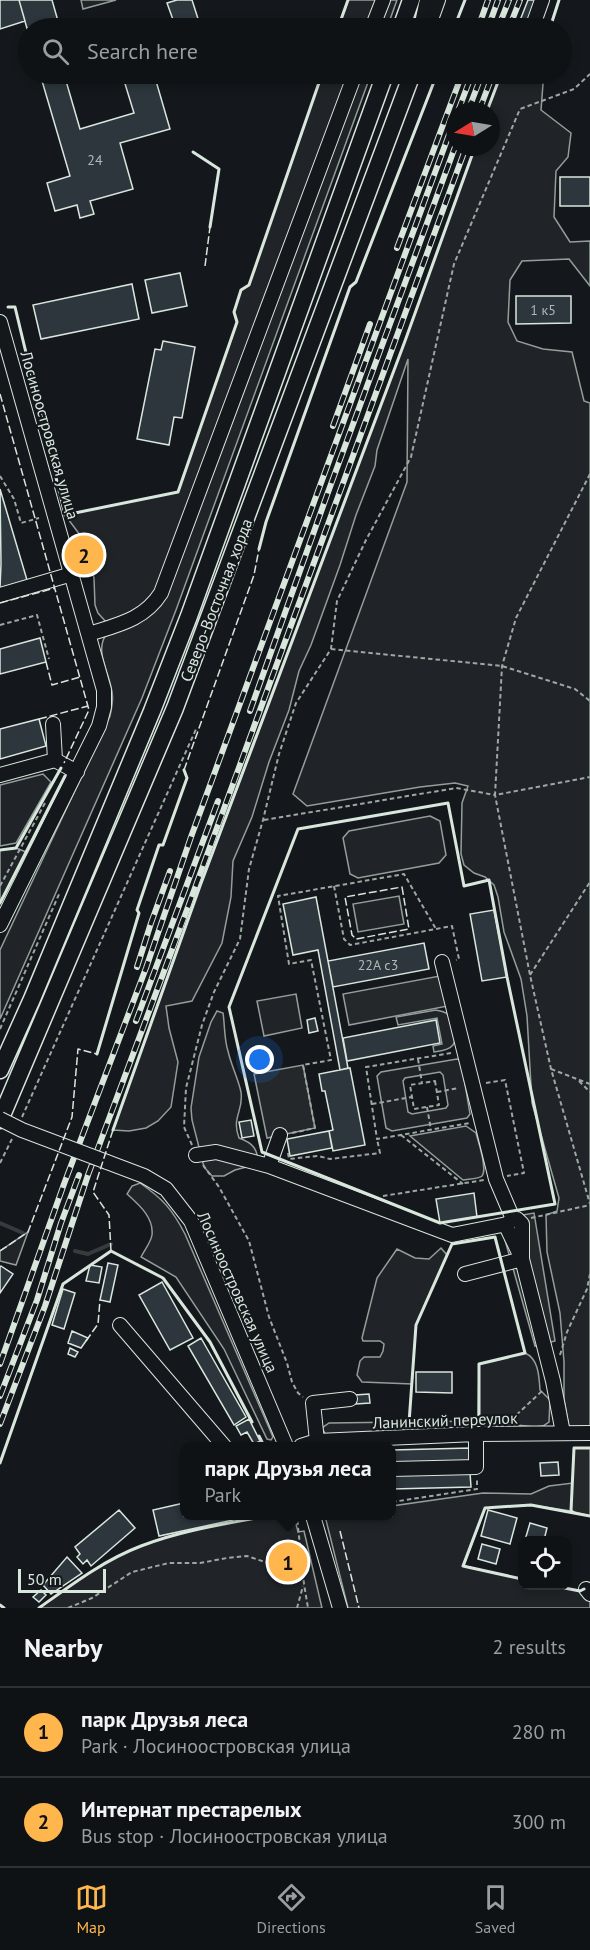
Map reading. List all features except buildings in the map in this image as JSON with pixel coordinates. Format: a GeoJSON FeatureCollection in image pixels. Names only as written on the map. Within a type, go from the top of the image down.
{"type":"FeatureCollection","features":[{"type":"Feature","properties":{"kind":"main road"},"geometry":{"type":"LineString","coordinates":[[405,18],[411,0]]}},
{"type":"Feature","properties":{"kind":"main road"},"geometry":{"type":"LineString","coordinates":[[424,18],[428,0]]}},
{"type":"Feature","properties":{"kind":"main road","name":"Северо-Восточная хорда"},"geometry":{"type":"LineString","coordinates":[[0,1070],[32,999],[168,669],[381,84]]}},
{"type":"Feature","properties":{"kind":"main road","name":"Северо-Восточная хорда"},"geometry":{"type":"LineString","coordinates":[[0,1119],[175,708],[408,84]]}},
{"type":"Feature","properties":{"kind":"street"},"geometry":{"type":"LineString","coordinates":[[376,18],[383,0]]}},
{"type":"Feature","properties":{"kind":"street"},"geometry":{"type":"LineString","coordinates":[[432,18],[438,0]]}},
{"type":"Feature","properties":{"kind":"street"},"geometry":{"type":"LineString","coordinates":[[536,18],[542,0]]}},
{"type":"Feature","properties":{"kind":"street"},"geometry":{"type":"LineString","coordinates":[[88,634],[139,616],[155,602],[164,586],[351,84]]}},
{"type":"Feature","properties":{"kind":"street","name":"Лосиноостровская улица"},"geometry":{"type":"LineString","coordinates":[[0,322],[104,690],[104,707],[99,726],[0,925]]}},
{"type":"Feature","properties":{"kind":"street"},"geometry":{"type":"LineString","coordinates":[[0,595],[72,574]]}},
{"type":"Feature","properties":{"kind":"street"},"geometry":{"type":"LineString","coordinates":[[53,724],[56,760]]}},
{"type":"Feature","properties":{"kind":"street"},"geometry":{"type":"LineString","coordinates":[[0,775],[56,760],[77,772]]}},
{"type":"Feature","properties":{"kind":"street"},"geometry":{"type":"LineString","coordinates":[[442,962],[496,1179],[513,1221]]}},
{"type":"Feature","properties":{"kind":"street","name":"Лосиноостровская улица"},"geometry":{"type":"LineString","coordinates":[[0,1119],[22,1130],[144,1176],[166,1189],[191,1221],[284,1442]]}},
{"type":"Feature","properties":{"kind":"street"},"geometry":{"type":"LineString","coordinates":[[269,1166],[282,1135]]}},
{"type":"Feature","properties":{"kind":"street"},"geometry":{"type":"LineString","coordinates":[[196,1155],[216,1152],[269,1166],[452,1235],[513,1221],[522,1224],[522,1259],[553,1381],[563,1433]]}},
{"type":"Feature","properties":{"kind":"street"},"geometry":{"type":"LineString","coordinates":[[465,1274],[522,1259]]}},
{"type":"Feature","properties":{"kind":"street"},"geometry":{"type":"LineString","coordinates":[[120,1325],[221,1442]]}},
{"type":"Feature","properties":{"kind":"street"},"geometry":{"type":"LineString","coordinates":[[317,1441],[313,1403],[350,1400]]}},
{"type":"Feature","properties":{"kind":"street","name":"Ланинский переулок"},"geometry":{"type":"LineString","coordinates":[[314,1442],[476,1434],[590,1433]]}},
{"type":"Feature","properties":{"kind":"street"},"geometry":{"type":"LineString","coordinates":[[396,1469],[476,1467],[476,1434]]}},
{"type":"Feature","properties":{"kind":"street"},"geometry":{"type":"LineString","coordinates":[[314,1520],[340,1608]]}},
{"type":"Feature","properties":{"kind":"path"},"geometry":{"type":"LineString","coordinates":[[313,1403],[298,1393],[292,1382],[287,1363],[268,1317],[261,1281],[249,1240],[219,1187],[196,1155],[184,1127],[186,1088],[202,1025],[214,992],[240,939],[249,869],[279,754],[296,703],[331,649],[337,601],[366,540],[411,457],[454,264],[520,109],[574,89],[590,74]]}},
{"type":"Feature","properties":{"kind":"path"},"geometry":{"type":"LineString","coordinates":[[513,1221],[590,1204],[551,1069],[495,795],[502,666],[516,618],[590,474]]}},
{"type":"Feature","properties":{"kind":"path"},"geometry":{"type":"LineString","coordinates":[[0,476],[14,499],[21,523],[39,518]]}},
{"type":"Feature","properties":{"kind":"path"},"geometry":{"type":"LineString","coordinates":[[0,625],[37,615],[49,659]]}},
{"type":"Feature","properties":{"kind":"path"},"geometry":{"type":"LineString","coordinates":[[331,649],[502,666],[575,689],[590,701]]}},
{"type":"Feature","properties":{"kind":"path"},"geometry":{"type":"LineString","coordinates":[[20,1120],[197,727]]}},
{"type":"Feature","properties":{"kind":"path"},"geometry":{"type":"LineString","coordinates":[[263,820],[456,788],[495,795],[590,777]]}},
{"type":"Feature","properties":{"kind":"path"},"geometry":{"type":"LineString","coordinates":[[0,886],[49,796]]}},
{"type":"Feature","properties":{"kind":"path"},"geometry":{"type":"LineString","coordinates":[[436,929],[404,874],[278,896],[289,963],[311,960],[331,1060],[303,1065],[315,1128],[282,1135],[289,1159],[318,1156],[330,1159],[380,1153],[366,1068],[464,1050]]}},
{"type":"Feature","properties":{"kind":"path"},"geometry":{"type":"LineString","coordinates":[[530,975],[590,882]]}},
{"type":"Feature","properties":{"kind":"path"},"geometry":{"type":"LineString","coordinates":[[334,886],[344,939],[350,945],[452,926],[459,959],[442,962]]}},
{"type":"Feature","properties":{"kind":"path"},"geometry":{"type":"LineString","coordinates":[[417,1059],[422,1083]]}},
{"type":"Feature","properties":{"kind":"path"},"geometry":{"type":"LineString","coordinates":[[551,1069],[590,1084]]}},
{"type":"Feature","properties":{"kind":"path"},"geometry":{"type":"LineString","coordinates":[[577,1079],[590,1092]]}},
{"type":"Feature","properties":{"kind":"path"},"geometry":{"type":"LineString","coordinates":[[380,1196],[524,1173],[505,1080],[437,1092]]}},
{"type":"Feature","properties":{"kind":"path"},"geometry":{"type":"LineString","coordinates":[[435,1081],[439,1105],[414,1109],[410,1085],[422,1083],[435,1081]]}},
{"type":"Feature","properties":{"kind":"path"},"geometry":{"type":"LineString","coordinates":[[372,1104],[412,1097]]}},
{"type":"Feature","properties":{"kind":"path"},"geometry":{"type":"LineString","coordinates":[[427,1107],[431,1130]]}},
{"type":"Feature","properties":{"kind":"path"},"geometry":{"type":"LineString","coordinates":[[377,1139],[482,1121]]}},
{"type":"Feature","properties":{"kind":"path"},"geometry":{"type":"LineString","coordinates":[[0,1163],[15,1131]]}},
{"type":"Feature","properties":{"kind":"path"},"geometry":{"type":"LineString","coordinates":[[401,1135],[463,1184]]}},
{"type":"Feature","properties":{"kind":"path"},"geometry":{"type":"LineString","coordinates":[[506,1425],[553,1381],[567,1332],[588,1290],[590,1274]]}},
{"type":"Feature","properties":{"kind":"path"},"geometry":{"type":"LineString","coordinates":[[396,1502],[477,1489],[476,1467]]}},
{"type":"Feature","properties":{"kind":"path"},"geometry":{"type":"LineString","coordinates":[[297,1520],[308,1608]]}},
{"type":"Feature","properties":{"kind":"path"},"geometry":{"type":"LineString","coordinates":[[68,1608],[92,1598],[132,1572],[169,1563],[200,1563],[247,1556],[271,1564],[286,1561],[301,1550]]}},
{"type":"Feature","properties":{"kind":"path"},"geometry":{"type":"LineString","coordinates":[[297,1608],[304,1584]]}},
{"type":"Feature","properties":{"kind":"shaded area"},"geometry":{"type":"Polygon","coordinates":[[[81,0],[116,0],[83,9],[81,0]]]}},
{"type":"Feature","properties":{"kind":"shaded area"},"geometry":{"type":"Polygon","coordinates":[[[348,0],[376,0],[370,18],[342,18],[348,0]]]}},
{"type":"Feature","properties":{"kind":"shaded area"},"geometry":{"type":"Polygon","coordinates":[[[386,0],[397,0],[391,18],[379,18],[386,0]]]}},
{"type":"Feature","properties":{"kind":"shaded area"},"geometry":{"type":"Polygon","coordinates":[[[319,84],[346,84],[158,592],[138,613],[106,622],[98,613],[95,605],[94,578],[84,535],[80,535],[65,515],[178,492],[237,323],[234,312],[241,290],[249,285],[319,84]]]}},
{"type":"Feature","properties":{"kind":"shaded area"},"geometry":{"type":"Polygon","coordinates":[[[355,84],[367,84],[142,698],[0,1019],[0,950],[110,716],[112,694],[103,661],[103,641],[106,635],[151,612],[355,84]]]}},
{"type":"Feature","properties":{"kind":"shaded area"},"geometry":{"type":"Polygon","coordinates":[[[497,84],[543,84],[541,110],[571,133],[568,157],[556,171],[554,217],[570,242],[590,241],[590,286],[569,259],[522,261],[510,280],[508,322],[517,341],[543,349],[572,352],[584,401],[590,403],[590,1428],[569,1428],[564,1399],[560,1313],[547,1252],[546,1215],[557,1211],[559,1198],[532,1103],[527,1016],[521,979],[504,932],[498,897],[494,885],[464,865],[461,854],[462,803],[468,786],[455,783],[420,787],[307,806],[293,794],[407,482],[408,359],[377,450],[375,466],[311,645],[299,671],[289,710],[269,762],[252,817],[233,861],[231,897],[222,943],[192,1001],[166,1006],[178,1062],[171,1107],[158,1121],[146,1128],[129,1131],[113,1130],[200,886],[405,341],[472,156],[500,156],[500,102],[490,102],[497,84]]]}},
{"type":"Feature","properties":{"kind":"shaded area"},"geometry":{"type":"Polygon","coordinates":[[[43,774],[51,782],[16,843],[0,846],[0,785],[43,774]]]}},
{"type":"Feature","properties":{"kind":"shaded area"},"geometry":{"type":"Polygon","coordinates":[[[430,816],[440,821],[446,855],[439,863],[358,878],[350,874],[343,838],[349,831],[430,816]]]}},
{"type":"Feature","properties":{"kind":"shaded area"},"geometry":{"type":"Polygon","coordinates":[[[16,848],[26,852],[0,903],[0,850],[16,848]]]}},
{"type":"Feature","properties":{"kind":"shaded area"},"geometry":{"type":"Polygon","coordinates":[[[399,896],[404,924],[358,932],[353,904],[399,896]]]}},
{"type":"Feature","properties":{"kind":"shaded area"},"geometry":{"type":"Polygon","coordinates":[[[445,975],[453,1005],[349,1025],[343,994],[445,975]]]}},
{"type":"Feature","properties":{"kind":"shaded area"},"geometry":{"type":"Polygon","coordinates":[[[296,994],[302,1028],[264,1036],[257,1001],[296,994]]]}},
{"type":"Feature","properties":{"kind":"shaded area"},"geometry":{"type":"Polygon","coordinates":[[[436,1010],[449,1015],[454,1028],[455,1042],[451,1047],[434,1052],[433,1046],[442,1044],[437,1018],[398,1025],[396,1017],[436,1010]]]}},
{"type":"Feature","properties":{"kind":"shaded area"},"geometry":{"type":"Polygon","coordinates":[[[217,1011],[223,1013],[227,1046],[241,1092],[237,1131],[239,1138],[254,1147],[258,1164],[235,1170],[224,1176],[212,1176],[204,1167],[191,1108],[199,1057],[217,1011]]]}},
{"type":"Feature","properties":{"kind":"shaded area"},"geometry":{"type":"Polygon","coordinates":[[[461,1060],[470,1114],[467,1118],[392,1131],[386,1128],[377,1076],[381,1072],[461,1060]],[[440,1072],[405,1078],[403,1081],[408,1112],[412,1114],[446,1108],[448,1105],[443,1075],[440,1072]]]}},
{"type":"Feature","properties":{"kind":"shaded area"},"geometry":{"type":"Polygon","coordinates":[[[303,1065],[315,1128],[267,1138],[254,1074],[303,1065]]]}},
{"type":"Feature","properties":{"kind":"shaded area"},"geometry":{"type":"Polygon","coordinates":[[[466,1126],[476,1133],[483,1161],[484,1172],[482,1176],[476,1178],[463,1180],[410,1136],[466,1126]]]}},
{"type":"Feature","properties":{"kind":"shaded area"},"geometry":{"type":"Polygon","coordinates":[[[140,1183],[166,1205],[185,1234],[273,1437],[271,1440],[267,1439],[224,1349],[176,1277],[141,1257],[150,1241],[152,1228],[148,1217],[127,1194],[132,1186],[140,1183]]]}},
{"type":"Feature","properties":{"kind":"shaded area"},"geometry":{"type":"Polygon","coordinates":[[[534,1213],[555,1341],[535,1346],[499,1219],[534,1213]]]}},
{"type":"Feature","properties":{"kind":"shaded area"},"geometry":{"type":"Polygon","coordinates":[[[28,1232],[16,1265],[0,1261],[0,1251],[28,1232]]]}},
{"type":"Feature","properties":{"kind":"shaded area"},"geometry":{"type":"Polygon","coordinates":[[[441,1248],[447,1255],[416,1325],[412,1384],[362,1382],[357,1375],[360,1361],[364,1357],[380,1357],[383,1351],[384,1344],[380,1341],[363,1341],[362,1338],[377,1278],[397,1249],[415,1258],[429,1259],[441,1248]]]}},
{"type":"Feature","properties":{"kind":"shaded area"},"geometry":{"type":"Polygon","coordinates":[[[525,1353],[536,1364],[540,1390],[550,1400],[549,1422],[543,1426],[507,1424],[472,1430],[326,1435],[322,1428],[329,1423],[478,1421],[479,1364],[525,1353]]]}},
{"type":"Feature","properties":{"kind":"shaded area"},"geometry":{"type":"Polygon","coordinates":[[[574,1448],[590,1448],[590,1516],[571,1511],[574,1448]]]}},
{"type":"Feature","properties":{"kind":"shaded area"},"geometry":{"type":"Polygon","coordinates":[[[573,1483],[571,1511],[531,1505],[485,1508],[464,1566],[518,1578],[518,1590],[580,1591],[590,1587],[590,1608],[348,1608],[326,1520],[396,1520],[396,1505],[483,1493],[531,1494],[549,1486],[573,1483]]]}},
{"type":"Feature","properties":{"kind":"shaded area"},"geometry":{"type":"Polygon","coordinates":[[[246,1520],[295,1520],[298,1532],[304,1531],[322,1608],[39,1608],[101,1566],[127,1552],[156,1540],[246,1520]]]}},
{"type":"Feature","properties":{"kind":"waterway"},"geometry":{"type":"LineString","coordinates":[[0,1223],[23,1233]]}},
{"type":"Feature","properties":{"kind":"waterway"},"geometry":{"type":"LineString","coordinates":[[75,1251],[88,1254],[111,1244]]}},
{"type":"Feature","properties":{"kind":"railway"},"geometry":{"type":"LineString","coordinates":[[482,18],[488,0]]}},
{"type":"Feature","properties":{"kind":"railway"},"geometry":{"type":"LineString","coordinates":[[492,18],[498,0]]}},
{"type":"Feature","properties":{"kind":"railway"},"geometry":{"type":"LineString","coordinates":[[502,18],[509,0]]}},
{"type":"Feature","properties":{"kind":"railway"},"geometry":{"type":"LineString","coordinates":[[513,18],[520,0]]}},
{"type":"Feature","properties":{"kind":"railway"},"geometry":{"type":"LineString","coordinates":[[397,248],[458,84]]}},
{"type":"Feature","properties":{"kind":"railway"},"geometry":{"type":"LineString","coordinates":[[461,102],[468,84]]}},
{"type":"Feature","properties":{"kind":"railway"},"geometry":{"type":"LineString","coordinates":[[471,102],[478,84]]}},
{"type":"Feature","properties":{"kind":"railway"},"geometry":{"type":"LineString","coordinates":[[482,102],[489,84]]}},
{"type":"Feature","properties":{"kind":"railway"},"geometry":{"type":"LineString","coordinates":[[0,1364],[446,143]]}},
{"type":"Feature","properties":{"kind":"railway"},"geometry":{"type":"LineString","coordinates":[[250,711],[452,156]]}},
{"type":"Feature","properties":{"kind":"railway"},"geometry":{"type":"LineString","coordinates":[[0,1424],[45,1306],[88,1175],[463,156]]}},
{"type":"Feature","properties":{"kind":"railway"},"geometry":{"type":"LineString","coordinates":[[333,426],[370,324]]}},
{"type":"Feature","properties":{"kind":"railway"},"geometry":{"type":"LineString","coordinates":[[136,1021],[218,801]]}},
{"type":"Feature","properties":{"kind":"railway"},"geometry":{"type":"LineString","coordinates":[[137,967],[170,871]]}},
{"type":"Feature","properties":{"kind":"railway"},"geometry":{"type":"LineString","coordinates":[[0,1396],[37,1300],[79,1175]]}},
{"type":"Feature","properties":{"kind":"fence"},"geometry":{"type":"LineString","coordinates":[[205,266],[210,227]]}},
{"type":"Feature","properties":{"kind":"fence"},"geometry":{"type":"LineString","coordinates":[[0,394],[89,710],[64,763]]}},
{"type":"Feature","properties":{"kind":"fence"},"geometry":{"type":"LineString","coordinates":[[184,770],[254,575],[259,549]]}},
{"type":"Feature","properties":{"kind":"fence"},"geometry":{"type":"LineString","coordinates":[[0,603],[55,588]]}},
{"type":"Feature","properties":{"kind":"fence"},"geometry":{"type":"LineString","coordinates":[[46,662],[52,685],[80,677]]}},
{"type":"Feature","properties":{"kind":"fence"},"geometry":{"type":"LineString","coordinates":[[39,719],[88,706]]}},
{"type":"Feature","properties":{"kind":"fence"},"geometry":{"type":"LineString","coordinates":[[402,887],[409,929],[356,939],[352,935],[345,897],[402,887]]}},
{"type":"Feature","properties":{"kind":"fence"},"geometry":{"type":"LineString","coordinates":[[0,1251],[28,1232],[72,1117],[78,1049],[97,1054]]}},
{"type":"Feature","properties":{"kind":"fence"},"geometry":{"type":"LineString","coordinates":[[111,1251],[109,1215],[93,1192],[113,1130]]}},
{"type":"Feature","properties":{"kind":"fence"},"geometry":{"type":"LineString","coordinates":[[86,1341],[98,1324],[100,1300]]}},
{"type":"Feature","properties":{"kind":"fence"},"geometry":{"type":"LineString","coordinates":[[340,1531],[359,1608]]}},
{"type":"Feature","properties":{"kind":"wall"},"geometry":{"type":"LineString","coordinates":[[342,18],[348,0]]}},
{"type":"Feature","properties":{"kind":"wall"},"geometry":{"type":"LineString","coordinates":[[458,18],[465,0]]}},
{"type":"Feature","properties":{"kind":"wall"},"geometry":{"type":"LineString","coordinates":[[553,18],[559,0]]}},
{"type":"Feature","properties":{"kind":"wall"},"geometry":{"type":"LineString","coordinates":[[8,307],[15,307],[65,515],[178,492],[237,322],[234,312],[241,290],[249,285],[319,84]]}},
{"type":"Feature","properties":{"kind":"wall"},"geometry":{"type":"LineString","coordinates":[[259,549],[266,522],[350,287],[356,282],[433,84]]}},
{"type":"Feature","properties":{"kind":"wall"},"geometry":{"type":"LineString","coordinates":[[490,102],[497,84]]}},
{"type":"Feature","properties":{"kind":"wall"},"geometry":{"type":"LineString","coordinates":[[193,152],[219,169],[210,227]]}},
{"type":"Feature","properties":{"kind":"wall"},"geometry":{"type":"LineString","coordinates":[[113,1130],[200,886],[405,341],[472,156]]}},
{"type":"Feature","properties":{"kind":"wall"},"geometry":{"type":"LineString","coordinates":[[0,850],[16,848],[61,768]]}},
{"type":"Feature","properties":{"kind":"wall"},"geometry":{"type":"LineString","coordinates":[[97,1054],[139,913],[137,910],[159,845],[163,845],[187,778],[184,770]]}},
{"type":"Feature","properties":{"kind":"wall"},"geometry":{"type":"LineString","coordinates":[[0,903],[65,776]]}},
{"type":"Feature","properties":{"kind":"wall"},"geometry":{"type":"LineString","coordinates":[[448,803],[464,886],[489,880],[555,1204],[440,1223],[262,1152],[229,1007],[298,829],[448,803]]}},
{"type":"Feature","properties":{"kind":"wall"},"geometry":{"type":"LineString","coordinates":[[409,1423],[416,1325],[452,1244],[495,1237],[525,1353],[479,1364],[479,1421]]}},
{"type":"Feature","properties":{"kind":"wall"},"geometry":{"type":"LineString","coordinates":[[0,1463],[63,1284],[111,1251],[163,1278],[210,1342],[252,1422]]}},
{"type":"Feature","properties":{"kind":"wall"},"geometry":{"type":"LineString","coordinates":[[259,1436],[262,1442]]}},
{"type":"Feature","properties":{"kind":"wall"},"geometry":{"type":"LineString","coordinates":[[573,1512],[571,1511],[574,1448],[590,1448]]}},
{"type":"Feature","properties":{"kind":"wall"},"geometry":{"type":"LineString","coordinates":[[518,1578],[463,1566],[485,1508],[531,1505],[590,1516]]}},
{"type":"Feature","properties":{"kind":"wall"},"geometry":{"type":"LineString","coordinates":[[39,1608],[101,1566],[141,1546],[188,1532],[246,1520]]}},
{"type":"Feature","properties":{"kind":"wall"},"geometry":{"type":"LineString","coordinates":[[572,1589],[580,1591],[584,1589]]}},
{"type":"Feature","properties":{"kind":"wall"},"geometry":{"type":"LineString","coordinates":[[0,1605],[4,1608]]}},
{"type":"Feature","properties":{"kind":"place","name":"Интернат престарелых"},"geometry":{"type":"Point","coordinates":[84,555]}},
{"type":"Feature","properties":{"kind":"place","name":"парк Друзья леса"},"geometry":{"type":"Point","coordinates":[288,1562]}}]}
